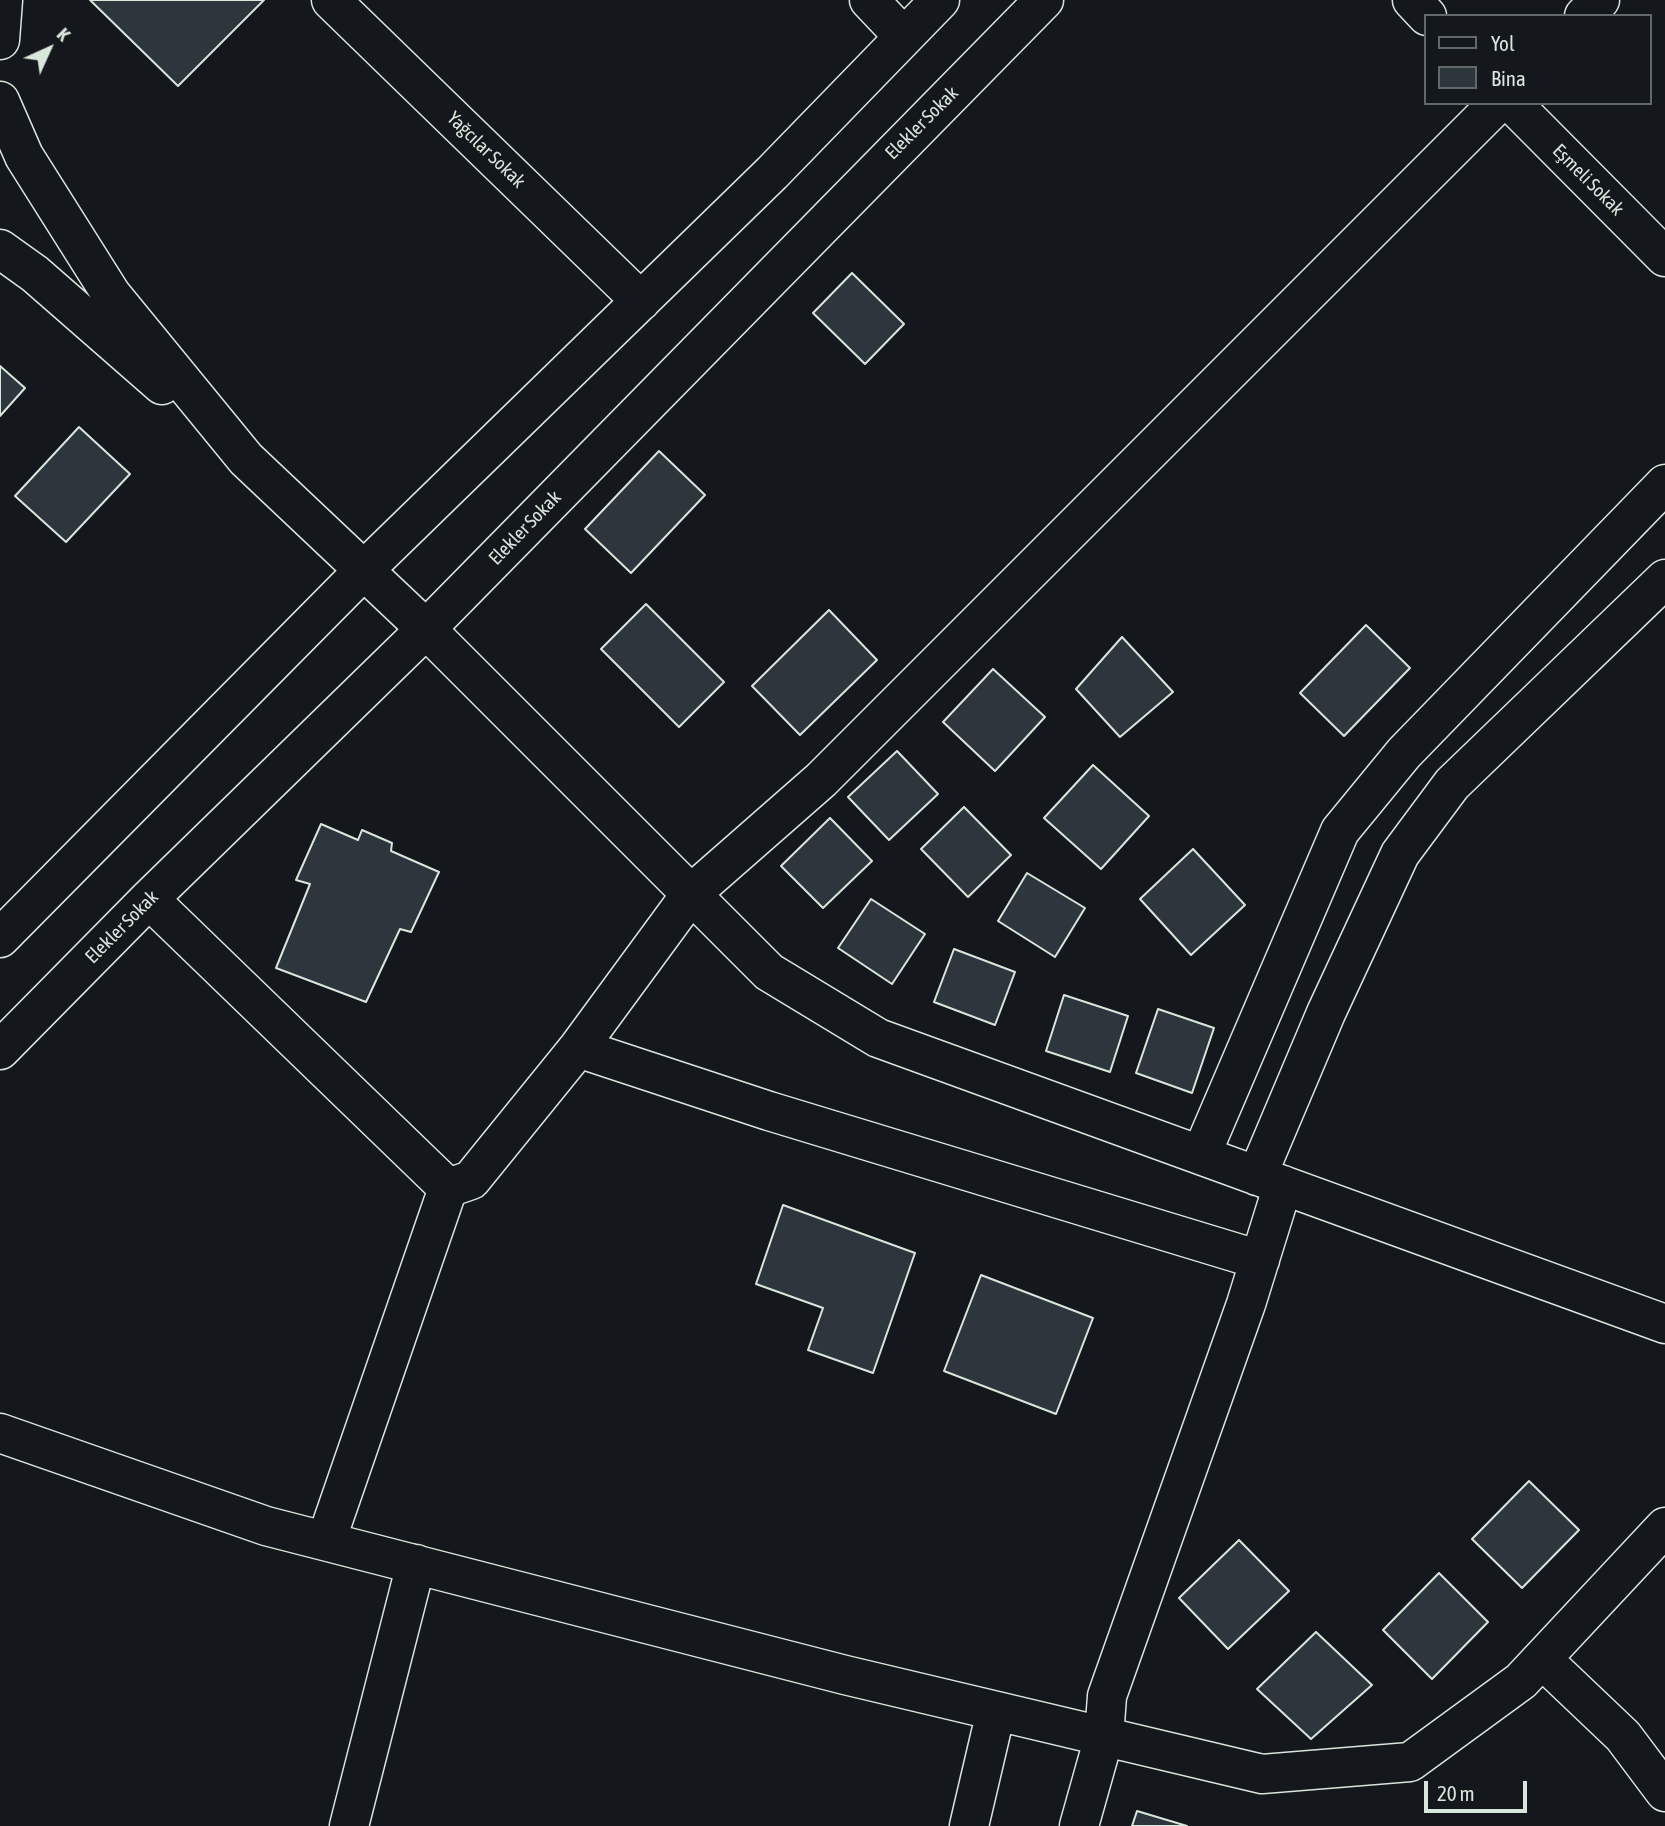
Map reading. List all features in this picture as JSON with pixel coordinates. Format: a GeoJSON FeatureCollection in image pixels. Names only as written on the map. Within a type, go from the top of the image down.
{"type":"FeatureCollection","features":[{"type":"Feature","properties":{"kind":"street"},"geometry":{"type":"LineString","coordinates":[[0,40],[3,0]]}},
{"type":"Feature","properties":{"kind":"street","name":"Yağcılar Sokak"},"geometry":{"type":"LineString","coordinates":[[331,0],[640,301]]}},
{"type":"Feature","properties":{"kind":"street"},"geometry":{"type":"LineString","coordinates":[[869,0],[904,37]]}},
{"type":"Feature","properties":{"kind":"street"},"geometry":{"type":"LineString","coordinates":[[0,938],[363,571],[640,301],[940,0]]}},
{"type":"Feature","properties":{"kind":"street","name":"Elekler Sokak"},"geometry":{"type":"LineString","coordinates":[[0,1050],[149,899],[426,629],[1044,0]]}},
{"type":"Feature","properties":{"kind":"street"},"geometry":{"type":"LineString","coordinates":[[1412,0],[1425,14]]}},
{"type":"Feature","properties":{"kind":"street"},"geometry":{"type":"LineString","coordinates":[[1586,14],[1600,0]]}},
{"type":"Feature","properties":{"kind":"street"},"geometry":{"type":"LineString","coordinates":[[0,101],[24,156],[111,294],[246,459]]}},
{"type":"Feature","properties":{"kind":"street"},"geometry":{"type":"LineString","coordinates":[[448,1188],[471,1180],[579,1048],[691,894],[821,780],[1496,105]]}},
{"type":"Feature","properties":{"kind":"street","name":"Eşmeli Sokak"},"geometry":{"type":"LineString","coordinates":[[1514,105],[1665,257]]}},
{"type":"Feature","properties":{"kind":"street"},"geometry":{"type":"LineString","coordinates":[[0,249],[35,274],[246,459],[426,629],[769,972],[878,1038],[1665,1324]]}},
{"type":"Feature","properties":{"kind":"street"},"geometry":{"type":"LineString","coordinates":[[1201,1155],[1340,831],[1404,753],[1665,484]]}},
{"type":"Feature","properties":{"kind":"street"},"geometry":{"type":"LineString","coordinates":[[1079,1826],[1104,1737],[1107,1696],[1260,1260],[1270,1180],[1326,1013],[1400,854],[1452,784],[1665,579]]}},
{"type":"Feature","properties":{"kind":"street"},"geometry":{"type":"LineString","coordinates":[[149,899],[448,1188]]}},
{"type":"Feature","properties":{"kind":"street"},"geometry":{"type":"LineString","coordinates":[[579,1048],[769,1111],[1260,1260]]}},
{"type":"Feature","properties":{"kind":"street"},"geometry":{"type":"LineString","coordinates":[[326,1541],[448,1188]]}},
{"type":"Feature","properties":{"kind":"street"},"geometry":{"type":"LineString","coordinates":[[0,1433],[266,1526],[996,1711],[1262,1774],[1410,1762],[1521,1681],[1665,1527]]}},
{"type":"Feature","properties":{"kind":"street"},"geometry":{"type":"LineString","coordinates":[[349,1826],[416,1564]]}},
{"type":"Feature","properties":{"kind":"street"},"geometry":{"type":"LineString","coordinates":[[1542,1659],[1623,1736],[1665,1792]]}},
{"type":"Feature","properties":{"kind":"street"},"geometry":{"type":"LineString","coordinates":[[969,1826],[996,1711]]}},
{"type":"Feature","properties":{"kind":"building"},"geometry":{"type":"Polygon","coordinates":[[[90,0],[264,0],[178,86],[90,0]]]}},
{"type":"Feature","properties":{"kind":"building"},"geometry":{"type":"Polygon","coordinates":[[[852,273],[904,324],[865,364],[813,313],[852,273]]]}},
{"type":"Feature","properties":{"kind":"building"},"geometry":{"type":"Polygon","coordinates":[[[0,366],[25,388],[0,416],[0,366]]]}},
{"type":"Feature","properties":{"kind":"building"},"geometry":{"type":"Polygon","coordinates":[[[79,427],[130,474],[66,542],[15,496],[79,427]]]}},
{"type":"Feature","properties":{"kind":"building"},"geometry":{"type":"Polygon","coordinates":[[[659,451],[705,495],[631,573],[585,529],[659,451]]]}},
{"type":"Feature","properties":{"kind":"building"},"geometry":{"type":"Polygon","coordinates":[[[646,604],[724,682],[679,727],[601,649],[646,604]]]}},
{"type":"Feature","properties":{"kind":"building"},"geometry":{"type":"Polygon","coordinates":[[[829,610],[877,660],[800,735],[752,686],[829,610]]]}},
{"type":"Feature","properties":{"kind":"building"},"geometry":{"type":"Polygon","coordinates":[[[1366,625],[1410,668],[1344,736],[1300,693],[1366,625]]]}},
{"type":"Feature","properties":{"kind":"building"},"geometry":{"type":"Polygon","coordinates":[[[1122,637],[1173,692],[1120,737],[1076,689],[1122,637]]]}},
{"type":"Feature","properties":{"kind":"building"},"geometry":{"type":"Polygon","coordinates":[[[993,669],[1045,717],[995,771],[943,722],[993,669]]]}},
{"type":"Feature","properties":{"kind":"building"},"geometry":{"type":"Polygon","coordinates":[[[897,751],[938,794],[889,840],[848,797],[897,751]]]}},
{"type":"Feature","properties":{"kind":"building"},"geometry":{"type":"Polygon","coordinates":[[[1093,765],[1149,816],[1101,869],[1044,818],[1093,765]]]}},
{"type":"Feature","properties":{"kind":"building"},"geometry":{"type":"Polygon","coordinates":[[[964,807],[1011,855],[968,897],[921,849],[964,807]]]}},
{"type":"Feature","properties":{"kind":"building"},"geometry":{"type":"Polygon","coordinates":[[[830,818],[872,861],[823,908],[781,866],[830,818]]]}},
{"type":"Feature","properties":{"kind":"building"},"geometry":{"type":"Polygon","coordinates":[[[321,824],[358,840],[362,830],[392,843],[391,851],[439,872],[411,932],[400,929],[366,1002],[276,968],[310,884],[296,880],[321,824]]]}},
{"type":"Feature","properties":{"kind":"building"},"geometry":{"type":"Polygon","coordinates":[[[1193,849],[1245,905],[1191,955],[1140,899],[1193,849]]]}},
{"type":"Feature","properties":{"kind":"building"},"geometry":{"type":"Polygon","coordinates":[[[1027,873],[1085,908],[1055,957],[998,921],[1027,873]]]}},
{"type":"Feature","properties":{"kind":"building"},"geometry":{"type":"Polygon","coordinates":[[[871,899],[925,934],[892,984],[838,948],[871,899]]]}},
{"type":"Feature","properties":{"kind":"building"},"geometry":{"type":"Polygon","coordinates":[[[954,949],[1015,972],[995,1025],[934,1002],[954,949]]]}},
{"type":"Feature","properties":{"kind":"building"},"geometry":{"type":"Polygon","coordinates":[[[1064,995],[1128,1016],[1110,1072],[1046,1051],[1064,995]]]}},
{"type":"Feature","properties":{"kind":"building"},"geometry":{"type":"Polygon","coordinates":[[[1158,1009],[1214,1028],[1192,1093],[1136,1073],[1158,1009]]]}},
{"type":"Feature","properties":{"kind":"building"},"geometry":{"type":"Polygon","coordinates":[[[783,1205],[915,1253],[873,1373],[808,1350],[823,1308],[756,1284],[783,1205]]]}},
{"type":"Feature","properties":{"kind":"building"},"geometry":{"type":"Polygon","coordinates":[[[981,1275],[1093,1318],[1056,1414],[944,1371],[981,1275]]]}},
{"type":"Feature","properties":{"kind":"building"},"geometry":{"type":"Polygon","coordinates":[[[1529,1481],[1579,1530],[1522,1588],[1472,1539],[1529,1481]]]}},
{"type":"Feature","properties":{"kind":"building"},"geometry":{"type":"Polygon","coordinates":[[[1239,1540],[1289,1591],[1228,1649],[1179,1598],[1239,1540]]]}},
{"type":"Feature","properties":{"kind":"building"},"geometry":{"type":"Polygon","coordinates":[[[1439,1573],[1488,1622],[1432,1679],[1383,1630],[1439,1573]]]}},
{"type":"Feature","properties":{"kind":"building"},"geometry":{"type":"Polygon","coordinates":[[[1316,1632],[1372,1685],[1311,1739],[1257,1689],[1316,1632]]]}},
{"type":"Feature","properties":{"kind":"building"},"geometry":{"type":"Polygon","coordinates":[[[1137,1811],[1187,1826],[1132,1826],[1137,1811]]]}}]}
